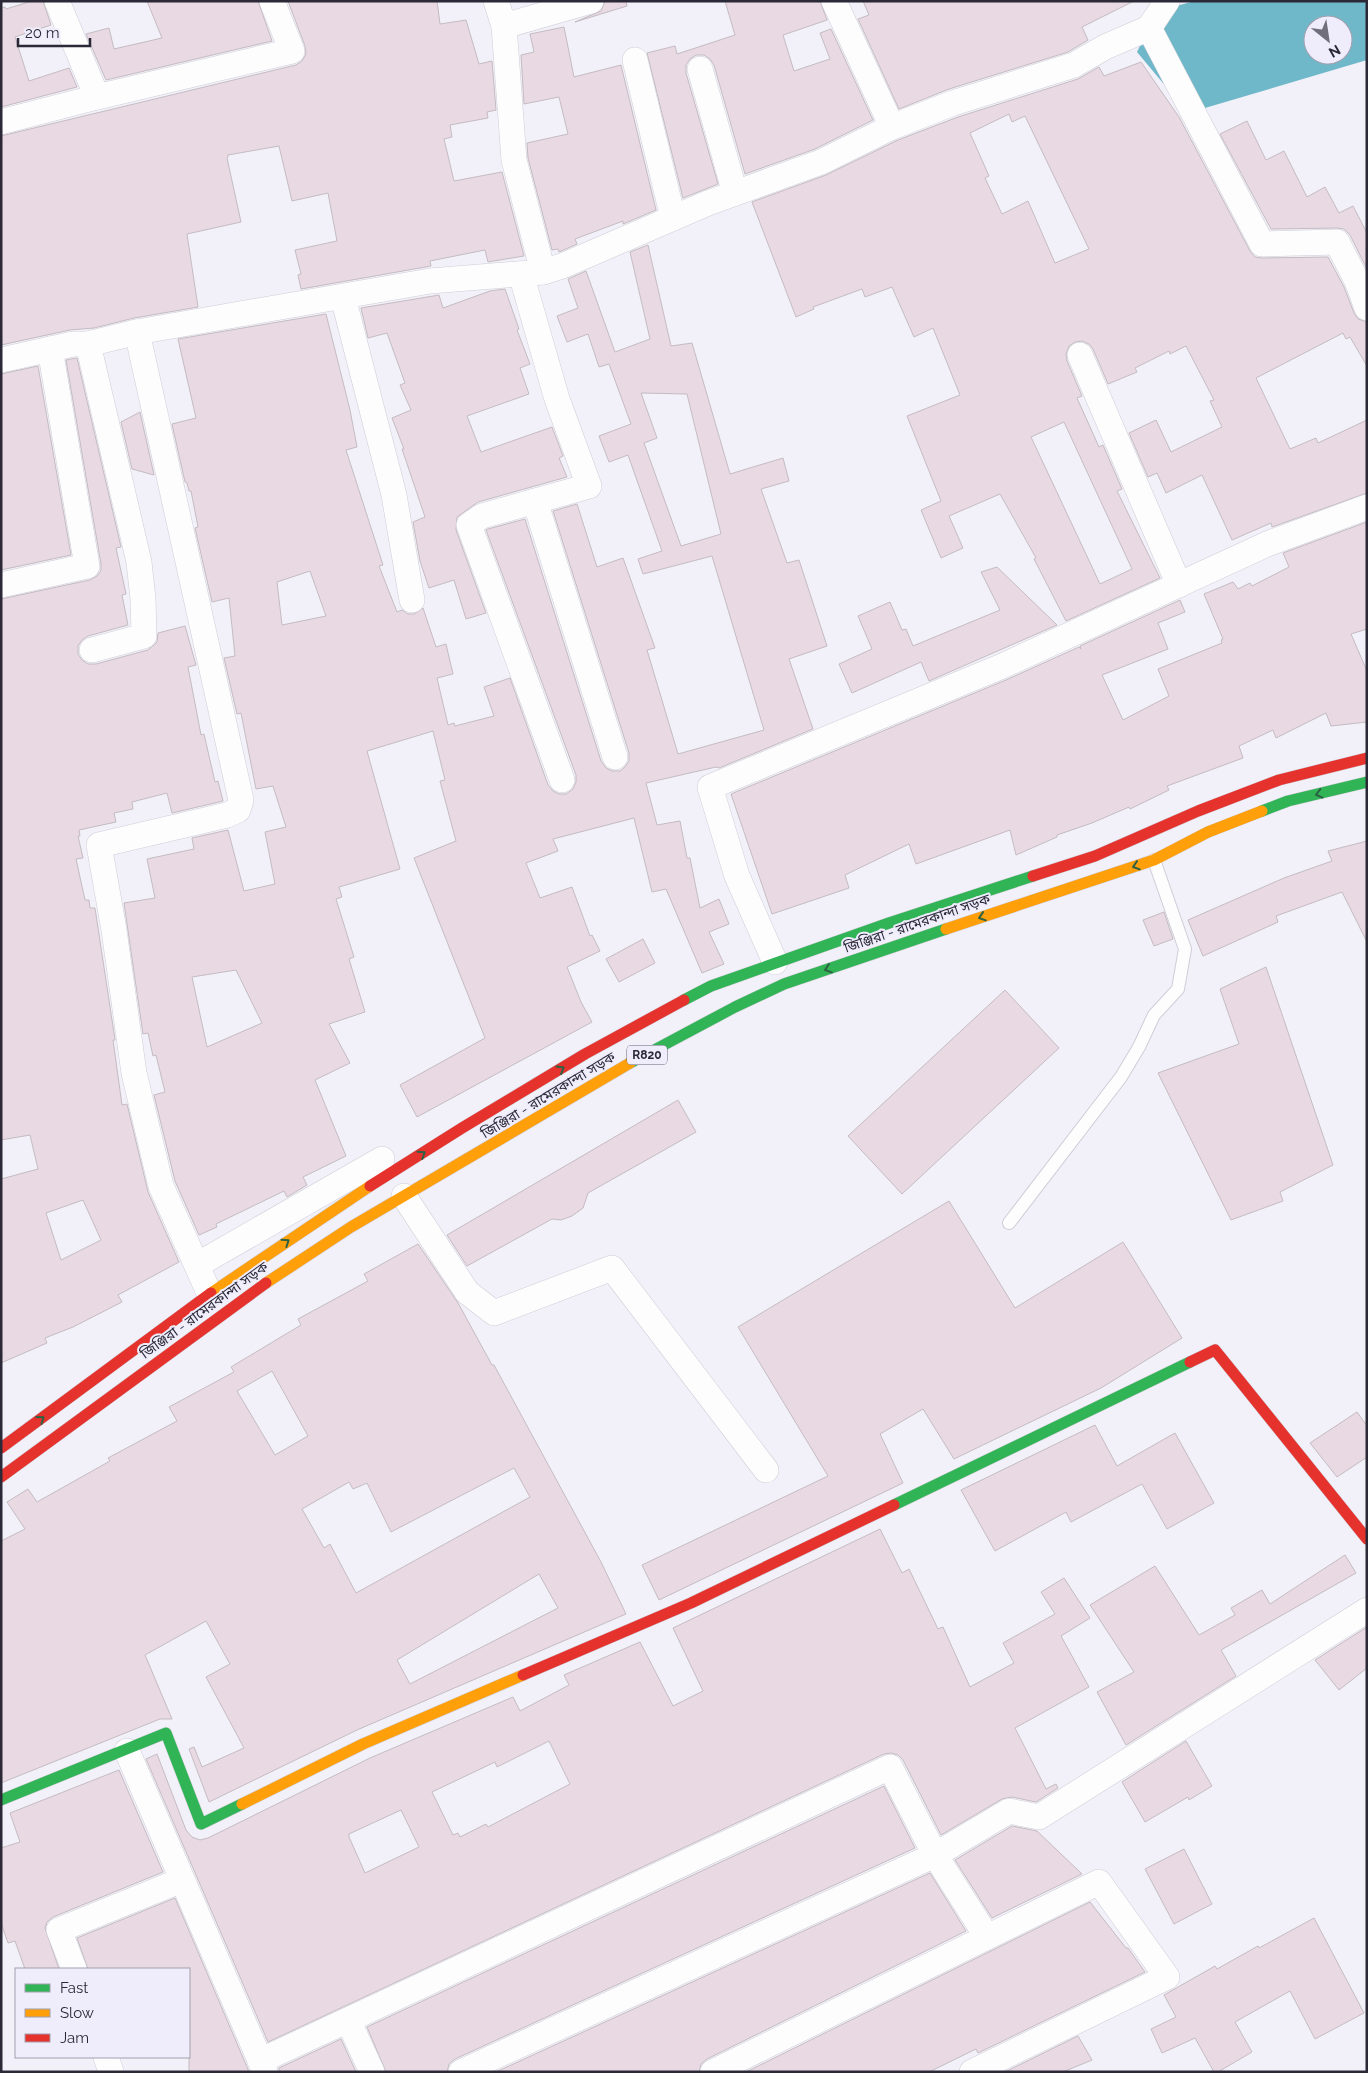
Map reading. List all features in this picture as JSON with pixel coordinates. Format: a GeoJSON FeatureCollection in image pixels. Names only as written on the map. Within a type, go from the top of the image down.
{"type":"FeatureCollection","features":[{"type":"Feature","properties":{"kind":"main road","name":"জিঞ্জিরা - রামেরকান্দা সড়ক"},"geometry":{"type":"LineString","coordinates":[[1,1448],[210,1295],[332,1212],[454,1133],[585,1054],[711,986],[775,962],[1095,856],[1198,811],[1279,780],[1367,758]]}},
{"type":"Feature","properties":{"kind":"main road","name":"জিঞ্জিরা - রামেরকান্দা সড়ক"},"geometry":{"type":"LineString","coordinates":[[1,1477],[243,1299],[351,1226],[612,1074],[735,1006],[784,984],[850,961],[1154,860],[1208,832],[1288,801],[1367,782]]}},
{"type":"Feature","properties":{"kind":"main road"},"geometry":{"type":"LineString","coordinates":[[844,939],[850,961]]}},
{"type":"Feature","properties":{"kind":"main road"},"geometry":{"type":"LineString","coordinates":[[1,1800],[39,1783],[127,1752],[166,1733],[201,1824],[363,1744],[691,1603],[1215,1350],[1367,1540]]}},
{"type":"Feature","properties":{"kind":"street"},"geometry":{"type":"LineString","coordinates":[[57,1],[98,96]]}},
{"type":"Feature","properties":{"kind":"street"},"geometry":{"type":"LineString","coordinates":[[1,122],[98,96],[292,51],[272,1]]}},
{"type":"Feature","properties":{"kind":"street"},"geometry":{"type":"LineString","coordinates":[[496,1],[504,26],[514,160],[532,273],[557,399],[589,486],[482,516],[469,525],[562,780]]}},
{"type":"Feature","properties":{"kind":"street"},"geometry":{"type":"LineString","coordinates":[[504,26],[591,1]]}},
{"type":"Feature","properties":{"kind":"street"},"geometry":{"type":"LineString","coordinates":[[834,1],[892,127]]}},
{"type":"Feature","properties":{"kind":"street"},"geometry":{"type":"LineString","coordinates":[[1,360],[73,344],[88,344],[137,332],[430,281],[532,273],[562,266],[735,193],[821,162],[892,127],[952,103],[1074,65],[1105,47],[1148,28],[1167,1]]}},
{"type":"Feature","properties":{"kind":"street"},"geometry":{"type":"LineString","coordinates":[[1148,28],[1262,244],[1337,242],[1357,282],[1367,308]]}},
{"type":"Feature","properties":{"kind":"street"},"geometry":{"type":"LineString","coordinates":[[635,60],[673,218]]}},
{"type":"Feature","properties":{"kind":"street"},"geometry":{"type":"LineString","coordinates":[[700,69],[735,193]]}},
{"type":"Feature","properties":{"kind":"street"},"geometry":{"type":"LineString","coordinates":[[343,297],[394,495],[412,600]]}},
{"type":"Feature","properties":{"kind":"street"},"geometry":{"type":"LineString","coordinates":[[137,332],[241,800],[238,810],[227,815],[99,845],[114,930],[134,1073],[161,1186],[210,1295]]}},
{"type":"Feature","properties":{"kind":"street"},"geometry":{"type":"LineString","coordinates":[[88,344],[139,562],[144,627],[144,636],[92,650]]}},
{"type":"Feature","properties":{"kind":"street"},"geometry":{"type":"LineString","coordinates":[[1,585],[87,566],[50,349]]}},
{"type":"Feature","properties":{"kind":"street"},"geometry":{"type":"LineString","coordinates":[[1080,355],[1179,585]]}},
{"type":"Feature","properties":{"kind":"street"},"geometry":{"type":"LineString","coordinates":[[535,501],[615,757]]}},
{"type":"Feature","properties":{"kind":"street"},"geometry":{"type":"LineString","coordinates":[[775,962],[737,876],[710,787],[1000,667],[1267,544],[1367,507]]}},
{"type":"Feature","properties":{"kind":"street"},"geometry":{"type":"LineString","coordinates":[[197,1264],[382,1159]]}},
{"type":"Feature","properties":{"kind":"street"},"geometry":{"type":"LineString","coordinates":[[404,1196],[467,1292],[494,1313],[612,1268],[766,1470]]}},
{"type":"Feature","properties":{"kind":"street"},"geometry":{"type":"LineString","coordinates":[[461,2072],[935,1855],[1009,1811],[1039,1817],[1367,1610]]}},
{"type":"Feature","properties":{"kind":"street"},"geometry":{"type":"LineString","coordinates":[[127,1752],[263,2066],[348,2020],[890,1767],[935,1855],[987,1937]]}},
{"type":"Feature","properties":{"kind":"street"},"geometry":{"type":"LineString","coordinates":[[74,1968],[59,1930],[182,1880]]}},
{"type":"Feature","properties":{"kind":"street"},"geometry":{"type":"LineString","coordinates":[[713,2072],[1099,1882],[1167,1976],[972,2072]]}},
{"type":"Feature","properties":{"kind":"street"},"geometry":{"type":"LineString","coordinates":[[348,2020],[372,2072]]}},
{"type":"Feature","properties":{"kind":"street"},"geometry":{"type":"LineString","coordinates":[[106,2058],[111,2072]]}},
{"type":"Feature","properties":{"kind":"lane"},"geometry":{"type":"LineString","coordinates":[[1009,1223],[1121,1078],[1140,1048],[1154,1015],[1178,989],[1185,949],[1154,860]]}},
{"type":"Feature","properties":{"kind":"water"},"geometry":{"type":"Polygon","coordinates":[[[1195,1],[1367,1],[1367,60],[1353,64],[1353,15],[1303,15],[1303,65],[1350,65],[1188,113],[1137,52],[1157,11],[1195,1]]]}},
{"type":"Feature","properties":{"kind":"building"},"geometry":{"type":"Polygon","coordinates":[[[32,1],[43,1],[51,25],[15,37],[29,81],[69,68],[77,87],[1,107],[1,8],[5,7],[6,9],[32,1]]]}},
{"type":"Feature","properties":{"kind":"building"},"geometry":{"type":"Polygon","coordinates":[[[147,1],[258,1],[272,41],[106,80],[86,34],[109,28],[114,49],[162,38],[147,1]]]}},
{"type":"Feature","properties":{"kind":"building"},"geometry":{"type":"Polygon","coordinates":[[[288,1],[437,1],[440,24],[466,20],[479,64],[492,61],[496,110],[487,112],[488,118],[450,125],[452,137],[444,139],[454,181],[502,172],[524,256],[488,262],[485,250],[430,261],[431,266],[301,289],[298,275],[301,274],[295,250],[337,241],[328,193],[292,201],[279,146],[228,155],[227,158],[241,222],[187,234],[198,307],[134,318],[94,328],[70,330],[1,345],[1,136],[296,65],[302,61],[306,54],[305,46],[288,1]]]}},
{"type":"Feature","properties":{"kind":"building"},"geometry":{"type":"Polygon","coordinates":[[[605,1],[626,1],[627,6],[575,22],[601,11],[605,1]]]}},
{"type":"Feature","properties":{"kind":"building"},"geometry":{"type":"Polygon","coordinates":[[[725,1],[820,1],[827,20],[783,35],[794,71],[830,59],[820,33],[831,29],[873,120],[815,149],[745,174],[714,65],[704,55],[696,55],[686,65],[686,73],[718,184],[683,198],[647,53],[675,46],[677,54],[735,35],[725,1]]]}},
{"type":"Feature","properties":{"kind":"building"},"geometry":{"type":"Polygon","coordinates":[[[863,1],[1134,1],[1082,27],[1088,40],[1068,52],[949,89],[899,109],[858,19],[869,15],[863,1]]]}},
{"type":"Feature","properties":{"kind":"building"},"geometry":{"type":"Polygon","coordinates":[[[564,27],[574,77],[621,65],[656,210],[623,224],[623,221],[575,239],[577,244],[559,252],[558,249],[552,250],[528,158],[527,143],[568,134],[559,97],[524,104],[521,55],[534,52],[530,34],[564,27]]]}},
{"type":"Feature","properties":{"kind":"building"},"geometry":{"type":"Polygon","coordinates":[[[1141,62],[1179,117],[1250,251],[1255,257],[1328,257],[1344,287],[1354,313],[1358,319],[1367,322],[1367,366],[1350,337],[1346,339],[1343,333],[1256,378],[1290,449],[1316,438],[1318,443],[1367,420],[1367,493],[1272,527],[1271,523],[1232,540],[1202,475],[1166,493],[1157,473],[1148,477],[1129,433],[1156,420],[1171,452],[1222,427],[1210,401],[1214,400],[1186,346],[1170,354],[1169,351],[1135,368],[1137,372],[1108,384],[1093,349],[1089,344],[1082,341],[1075,342],[1069,346],[1066,354],[1067,361],[1082,396],[1077,398],[1099,447],[1103,445],[1122,489],[1117,491],[1160,578],[1066,621],[1034,559],[1036,558],[1000,494],[949,516],[963,548],[941,558],[921,510],[941,501],[907,416],[960,395],[933,328],[914,337],[892,287],[865,297],[862,289],[813,307],[814,309],[796,317],[752,202],[826,175],[898,140],[958,117],[1078,79],[1099,67],[1104,76],[1141,62]],[[1009,114],[970,133],[989,176],[985,178],[1002,214],[1028,201],[1055,263],[1089,249],[1025,116],[1012,122],[1009,114]],[[1064,422],[1031,437],[1100,584],[1132,569],[1064,422]]]}},
{"type":"Feature","properties":{"kind":"building"},"geometry":{"type":"Polygon","coordinates":[[[1247,121],[1266,160],[1284,151],[1307,197],[1325,187],[1339,213],[1353,206],[1367,233],[1367,269],[1350,235],[1344,229],[1271,229],[1220,134],[1247,121]]]}},
{"type":"Feature","properties":{"kind":"building"},"geometry":{"type":"Polygon","coordinates":[[[648,245],[671,346],[692,343],[730,474],[783,458],[789,481],[761,489],[787,563],[799,560],[827,646],[789,659],[813,729],[719,768],[716,767],[646,783],[657,825],[680,821],[700,908],[719,899],[729,924],[709,932],[724,964],[702,973],[666,889],[652,892],[634,818],[553,839],[558,851],[526,863],[540,898],[572,887],[590,936],[592,935],[600,951],[567,967],[581,1002],[592,1022],[417,1117],[400,1085],[485,1038],[414,858],[456,841],[440,781],[445,780],[433,731],[367,751],[400,869],[339,887],[342,897],[336,899],[354,957],[349,959],[365,1012],[329,1024],[350,1063],[315,1080],[346,1156],[303,1177],[307,1185],[287,1197],[284,1191],[216,1224],[217,1227],[199,1235],[175,1181],[154,1095],[165,1092],[156,1055],[153,1056],[148,1033],[143,1034],[124,903],[155,898],[147,859],[194,849],[192,838],[228,830],[244,891],[275,884],[265,832],[286,827],[273,786],[256,789],[241,713],[237,714],[224,658],[235,656],[229,598],[212,602],[195,528],[198,527],[191,491],[189,491],[185,482],[172,424],[196,418],[178,339],[326,314],[350,410],[357,447],[346,450],[383,565],[379,566],[397,612],[402,610],[408,614],[414,614],[423,608],[436,647],[446,644],[453,674],[437,678],[448,725],[454,723],[455,726],[494,716],[484,687],[510,678],[548,785],[559,794],[566,794],[573,789],[576,775],[486,530],[488,529],[525,519],[601,761],[606,768],[612,771],[620,771],[629,761],[629,753],[553,511],[577,504],[597,567],[623,558],[655,648],[647,650],[678,754],[764,730],[712,556],[643,574],[638,559],[662,551],[628,455],[609,462],[599,436],[631,424],[609,364],[599,367],[588,334],[567,342],[557,316],[578,308],[568,279],[586,271],[615,352],[650,339],[630,252],[648,245]],[[641,393],[657,438],[644,443],[681,546],[721,534],[687,394],[641,393]],[[310,571],[277,582],[282,625],[326,616],[310,571]],[[236,970],[192,977],[207,1047],[262,1023],[236,970]]]}},
{"type":"Feature","properties":{"kind":"building"},"geometry":{"type":"Polygon","coordinates":[[[505,289],[519,329],[517,330],[530,364],[520,368],[529,394],[467,416],[481,452],[552,427],[563,456],[559,458],[567,477],[478,502],[457,517],[456,530],[486,613],[466,619],[454,580],[429,588],[420,561],[413,522],[425,517],[402,449],[404,449],[392,418],[411,410],[400,385],[405,383],[387,333],[368,338],[361,308],[439,295],[443,308],[490,291],[505,289]]]}},
{"type":"Feature","properties":{"kind":"building"},"geometry":{"type":"Polygon","coordinates":[[[77,358],[121,547],[116,548],[126,594],[122,595],[128,625],[88,636],[78,646],[78,654],[88,664],[96,664],[148,650],[157,642],[158,633],[185,626],[196,665],[188,667],[201,735],[204,734],[215,782],[218,781],[223,801],[172,813],[167,793],[132,802],[133,809],[114,813],[116,822],[79,830],[80,836],[78,836],[83,858],[76,859],[85,900],[89,900],[90,908],[95,908],[115,1040],[113,1040],[122,1105],[127,1104],[148,1192],[179,1262],[118,1295],[122,1302],[73,1327],[45,1338],[47,1343],[1,1363],[1,1179],[38,1169],[30,1135],[1,1140],[1,599],[90,580],[97,576],[101,570],[66,360],[77,358]],[[83,1200],[46,1213],[61,1260],[101,1240],[83,1200]]]}},
{"type":"Feature","properties":{"kind":"building"},"geometry":{"type":"Polygon","coordinates":[[[38,366],[71,555],[1,570],[1,374],[38,366]]]}},
{"type":"Feature","properties":{"kind":"building"},"geometry":{"type":"Polygon","coordinates":[[[140,412],[154,475],[132,469],[121,422],[140,412]]]}},
{"type":"Feature","properties":{"kind":"building"},"geometry":{"type":"Polygon","coordinates":[[[1367,522],[1367,629],[1351,634],[1367,671],[1367,722],[1331,726],[1326,713],[1276,738],[1273,730],[1239,746],[1243,758],[1167,786],[1169,790],[1130,809],[1129,807],[1092,823],[1057,835],[1057,837],[1016,855],[1010,830],[916,864],[909,844],[845,875],[849,888],[772,914],[731,794],[1006,680],[1079,647],[1081,649],[1080,646],[1180,600],[1185,612],[1158,623],[1168,649],[1102,675],[1123,720],[1169,696],[1158,669],[1222,643],[1221,640],[1223,639],[1204,594],[1233,582],[1238,589],[1250,583],[1252,586],[1289,567],[1283,553],[1367,522]]]}},
{"type":"Feature","properties":{"kind":"building"},"geometry":{"type":"Polygon","coordinates":[[[997,567],[1057,625],[929,681],[921,662],[852,693],[839,664],[872,649],[858,616],[890,602],[902,630],[906,629],[913,646],[1000,610],[981,572],[997,567]]]}},
{"type":"Feature","properties":{"kind":"building"},"geometry":{"type":"Polygon","coordinates":[[[1367,841],[1367,942],[1342,892],[1276,916],[1278,922],[1203,956],[1188,920],[1284,878],[1332,861],[1328,851],[1367,841]]]}},
{"type":"Feature","properties":{"kind":"building"},"geometry":{"type":"Polygon","coordinates":[[[1164,912],[1173,939],[1154,946],[1143,920],[1164,912]]]}},
{"type":"Feature","properties":{"kind":"building"},"geometry":{"type":"Polygon","coordinates":[[[643,939],[655,963],[619,982],[606,959],[643,939]]]}},
{"type":"Feature","properties":{"kind":"building"},"geometry":{"type":"Polygon","coordinates":[[[1266,967],[1333,1165],[1280,1192],[1283,1201],[1231,1220],[1158,1073],[1239,1044],[1220,989],[1266,967]]]}},
{"type":"Feature","properties":{"kind":"building"},"geometry":{"type":"Polygon","coordinates":[[[1005,990],[1059,1048],[902,1194],[848,1136],[1005,990]]]}},
{"type":"Feature","properties":{"kind":"building"},"geometry":{"type":"Polygon","coordinates":[[[678,1100],[696,1132],[588,1193],[583,1208],[572,1216],[561,1220],[552,1219],[467,1266],[447,1235],[678,1100]]]}},
{"type":"Feature","properties":{"kind":"building"},"geometry":{"type":"Polygon","coordinates":[[[949,1201],[1015,1308],[1123,1242],[1182,1338],[1101,1388],[954,1459],[923,1409],[880,1434],[903,1483],[659,1600],[642,1565],[828,1476],[738,1327],[949,1201]]]}},
{"type":"Feature","properties":{"kind":"building"},"geometry":{"type":"Polygon","coordinates":[[[418,1244],[458,1303],[492,1365],[494,1365],[601,1562],[626,1614],[357,1730],[209,1802],[189,1749],[194,1747],[202,1767],[244,1748],[206,1677],[230,1664],[206,1621],[145,1655],[172,1719],[160,1719],[1,1783],[1,1541],[25,1529],[7,1502],[28,1489],[37,1502],[110,1461],[108,1458],[177,1421],[169,1407],[234,1372],[231,1367],[301,1325],[298,1319],[368,1281],[364,1274],[418,1244]],[[272,1371],[237,1391],[275,1455],[308,1436],[272,1371]],[[514,1468],[391,1532],[367,1483],[353,1489],[349,1482],[302,1509],[324,1548],[330,1544],[356,1593],[530,1497],[514,1468]],[[539,1574],[397,1660],[410,1684],[558,1608],[539,1574]]]}},
{"type":"Feature","properties":{"kind":"building"},"geometry":{"type":"Polygon","coordinates":[[[1357,1412],[1367,1426],[1367,1457],[1337,1477],[1310,1443],[1357,1412]]]}},
{"type":"Feature","properties":{"kind":"building"},"geometry":{"type":"Polygon","coordinates":[[[1095,1425],[1117,1466],[1175,1433],[1214,1503],[1167,1529],[1142,1484],[1071,1522],[1066,1512],[995,1551],[961,1490],[1095,1425]]]}},
{"type":"Feature","properties":{"kind":"building"},"geometry":{"type":"Polygon","coordinates":[[[880,1529],[902,1573],[909,1569],[938,1629],[943,1627],[970,1687],[1014,1663],[1003,1643],[1055,1614],[1041,1592],[1064,1578],[1090,1618],[1061,1636],[1089,1687],[1015,1728],[1046,1789],[1056,1784],[1058,1788],[1036,1802],[1012,1797],[1002,1799],[941,1835],[903,1760],[898,1755],[884,1754],[268,2042],[146,1759],[157,1754],[186,1830],[192,1837],[200,1840],[208,1838],[370,1758],[513,1697],[520,1711],[569,1685],[564,1675],[640,1642],[673,1706],[703,1691],[673,1628],[880,1529]],[[549,1741],[497,1767],[495,1762],[432,1792],[453,1835],[458,1833],[460,1837],[486,1824],[488,1827],[570,1784],[549,1741]],[[401,1810],[349,1834],[365,1873],[419,1847],[401,1810]]]}},
{"type":"Feature","properties":{"kind":"building"},"geometry":{"type":"Polygon","coordinates":[[[1345,1555],[1356,1573],[1221,1650],[1236,1676],[1126,1745],[1097,1692],[1134,1672],[1090,1605],[1155,1566],[1199,1635],[1235,1615],[1231,1608],[1262,1590],[1270,1604],[1345,1555]]]}},
{"type":"Feature","properties":{"kind":"building"},"geometry":{"type":"Polygon","coordinates":[[[1367,1627],[1367,1668],[1339,1690],[1315,1660],[1367,1627]]]}},
{"type":"Feature","properties":{"kind":"building"},"geometry":{"type":"Polygon","coordinates":[[[1186,1741],[1212,1786],[1189,1800],[1188,1797],[1145,1822],[1122,1782],[1186,1741]]]}},
{"type":"Feature","properties":{"kind":"building"},"geometry":{"type":"Polygon","coordinates":[[[119,1770],[163,1872],[53,1917],[47,1922],[45,1928],[59,1968],[25,1968],[15,1941],[8,1943],[1,1923],[1,1848],[20,1842],[10,1813],[119,1770]]]}},
{"type":"Feature","properties":{"kind":"building"},"geometry":{"type":"Polygon","coordinates":[[[884,1786],[915,1848],[455,2059],[449,2064],[447,2072],[386,2072],[367,2027],[884,1786]]]}},
{"type":"Feature","properties":{"kind":"building"},"geometry":{"type":"Polygon","coordinates":[[[1012,1826],[1037,1831],[1082,1874],[992,1918],[955,1860],[1012,1826]]]}},
{"type":"Feature","properties":{"kind":"building"},"geometry":{"type":"Polygon","coordinates":[[[1184,1849],[1212,1904],[1174,1924],[1145,1869],[1184,1849]]]}},
{"type":"Feature","properties":{"kind":"building"},"geometry":{"type":"Polygon","coordinates":[[[930,1873],[966,1931],[707,2059],[701,2064],[699,2072],[496,2072],[930,1873]]]}},
{"type":"Feature","properties":{"kind":"building"},"geometry":{"type":"Polygon","coordinates":[[[175,1898],[249,2072],[189,2072],[190,1968],[88,1968],[77,1938],[175,1898]]]}},
{"type":"Feature","properties":{"kind":"building"},"geometry":{"type":"Polygon","coordinates":[[[1090,1902],[1145,1972],[978,2053],[976,2049],[929,2072],[746,2072],[1090,1902]]]}},
{"type":"Feature","properties":{"kind":"building"},"geometry":{"type":"Polygon","coordinates":[[[1314,1918],[1364,2013],[1315,2039],[1290,1991],[1235,2022],[1252,2052],[1218,2072],[1214,2072],[1195,2038],[1162,2053],[1151,2029],[1176,2017],[1164,1995],[1215,1966],[1217,1969],[1314,1918]]]}},
{"type":"Feature","properties":{"kind":"building"},"geometry":{"type":"Polygon","coordinates":[[[1078,2036],[1092,2060],[1063,2072],[1005,2072],[1078,2036]]]}},
{"type":"Feature","properties":{"kind":"building"},"geometry":{"type":"Polygon","coordinates":[[[341,2039],[356,2072],[279,2072],[279,2068],[341,2039]]]}},
{"type":"Feature","properties":{"kind":"traffic: fast"},"geometry":{"type":"LineString","coordinates":[[1262,811],[1288,801],[1367,782]]}},
{"type":"Feature","properties":{"kind":"traffic: fast"},"geometry":{"type":"LineString","coordinates":[[684,1000],[711,986],[889,923],[1033,876]]}},
{"type":"Feature","properties":{"kind":"traffic: fast"},"geometry":{"type":"LineString","coordinates":[[630,1063],[735,1007],[784,984],[946,929]]}},
{"type":"Feature","properties":{"kind":"traffic: fast"},"geometry":{"type":"LineString","coordinates":[[894,1505],[1190,1362]]}},
{"type":"Feature","properties":{"kind":"traffic: fast"},"geometry":{"type":"LineString","coordinates":[[1,1800],[166,1733],[201,1824],[242,1804]]}},
{"type":"Feature","properties":{"kind":"traffic: slow"},"geometry":{"type":"LineString","coordinates":[[946,929],[1154,860],[1208,832],[1262,811]]}},
{"type":"Feature","properties":{"kind":"traffic: slow"},"geometry":{"type":"LineString","coordinates":[[266,1283],[351,1227],[630,1063]]}},
{"type":"Feature","properties":{"kind":"traffic: slow"},"geometry":{"type":"LineString","coordinates":[[211,1293],[370,1186]]}},
{"type":"Feature","properties":{"kind":"traffic: slow"},"geometry":{"type":"LineString","coordinates":[[242,1804],[363,1744],[523,1675]]}},
{"type":"Feature","properties":{"kind":"traffic: jam"},"geometry":{"type":"LineString","coordinates":[[1033,876],[1095,856],[1198,811],[1279,780],[1367,758]]}},
{"type":"Feature","properties":{"kind":"traffic: jam"},"geometry":{"type":"LineString","coordinates":[[370,1186],[585,1054],[684,1000]]}},
{"type":"Feature","properties":{"kind":"traffic: jam"},"geometry":{"type":"LineString","coordinates":[[1,1477],[266,1283]]}},
{"type":"Feature","properties":{"kind":"traffic: jam"},"geometry":{"type":"LineString","coordinates":[[1,1448],[211,1293]]}},
{"type":"Feature","properties":{"kind":"traffic: jam"},"geometry":{"type":"LineString","coordinates":[[1190,1362],[1215,1350],[1367,1539]]}},
{"type":"Feature","properties":{"kind":"traffic: jam"},"geometry":{"type":"LineString","coordinates":[[523,1675],[691,1603],[894,1505]]}}]}
